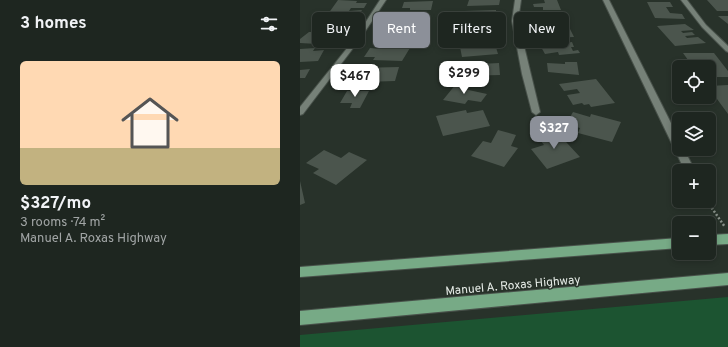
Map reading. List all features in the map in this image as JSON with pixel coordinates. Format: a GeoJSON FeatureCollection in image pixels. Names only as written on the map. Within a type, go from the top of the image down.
{"type":"FeatureCollection","features":[{"type":"Feature","properties":{"kind":"main road"},"geometry":{"type":"LineString","coordinates":[[716,240],[728,239]]}},
{"type":"Feature","properties":{"kind":"main road"},"geometry":{"type":"LineString","coordinates":[[300,272],[672,243]]}},
{"type":"Feature","properties":{"kind":"main road","name":"Manuel A. Roxas Highway"},"geometry":{"type":"LineString","coordinates":[[300,318],[728,280]]}},
{"type":"Feature","properties":{"kind":"street"},"geometry":{"type":"LineString","coordinates":[[300,112],[358,38],[383,0]]}},
{"type":"Feature","properties":{"kind":"street"},"geometry":{"type":"LineString","coordinates":[[518,0],[515,21],[536,112]]}},
{"type":"Feature","properties":{"kind":"street"},"geometry":{"type":"LineString","coordinates":[[606,0],[687,164]]}},
{"type":"Feature","properties":{"kind":"street"},"geometry":{"type":"LineString","coordinates":[[684,0],[704,26],[728,50]]}},
{"type":"Feature","properties":{"kind":"path"},"geometry":{"type":"LineString","coordinates":[[712,208],[728,232]]}},
{"type":"Feature","properties":{"kind":"green space"},"geometry":{"type":"Polygon","coordinates":[[[728,297],[728,347],[300,347],[300,335],[728,297]]]}},
{"type":"Feature","properties":{"kind":"building"},"geometry":{"type":"Polygon","coordinates":[[[338,0],[367,3],[364,8],[351,8],[349,11],[362,10],[361,12],[329,12],[338,0]]]}},
{"type":"Feature","properties":{"kind":"building"},"geometry":{"type":"Polygon","coordinates":[[[469,0],[500,0],[499,5],[467,6],[469,0]]]}},
{"type":"Feature","properties":{"kind":"building"},"geometry":{"type":"Polygon","coordinates":[[[544,0],[557,0],[561,10],[543,10],[543,7],[534,7],[533,4],[545,3],[544,0]]]}},
{"type":"Feature","properties":{"kind":"building"},"geometry":{"type":"Polygon","coordinates":[[[707,0],[728,0],[728,11],[717,11],[707,0]]]}},
{"type":"Feature","properties":{"kind":"building"},"geometry":{"type":"Polygon","coordinates":[[[433,1],[431,10],[410,10],[410,8],[402,8],[404,2],[433,1]]]}},
{"type":"Feature","properties":{"kind":"building"},"geometry":{"type":"Polygon","coordinates":[[[647,2],[670,2],[673,7],[666,7],[670,13],[682,14],[685,19],[655,18],[647,2]]]}},
{"type":"Feature","properties":{"kind":"building"},"geometry":{"type":"Polygon","coordinates":[[[496,10],[496,12],[464,12],[496,10]]]}},
{"type":"Feature","properties":{"kind":"building"},"geometry":{"type":"Polygon","coordinates":[[[718,16],[728,16],[728,24],[718,16]]]}},
{"type":"Feature","properties":{"kind":"building"},"geometry":{"type":"Polygon","coordinates":[[[685,24],[694,30],[681,31],[683,33],[692,32],[695,35],[685,36],[687,38],[698,37],[706,43],[675,46],[657,26],[685,24]]]}},
{"type":"Feature","properties":{"kind":"building"},"geometry":{"type":"Polygon","coordinates":[[[569,29],[570,29],[574,37],[569,37],[569,29]]]}},
{"type":"Feature","properties":{"kind":"building"},"geometry":{"type":"Polygon","coordinates":[[[309,32],[312,32],[312,44],[300,43],[300,39],[309,32]]]}},
{"type":"Feature","properties":{"kind":"building"},"geometry":{"type":"Polygon","coordinates":[[[569,42],[572,42],[574,47],[571,47],[573,51],[578,50],[580,53],[559,55],[558,52],[545,54],[542,48],[569,48],[569,42]]]}},
{"type":"Feature","properties":{"kind":"building"},"geometry":{"type":"Polygon","coordinates":[[[315,48],[313,51],[324,50],[318,61],[300,62],[300,49],[315,48]]]}},
{"type":"Feature","properties":{"kind":"building"},"geometry":{"type":"Polygon","coordinates":[[[370,48],[410,48],[402,61],[373,60],[375,57],[364,57],[370,48]]]}},
{"type":"Feature","properties":{"kind":"building"},"geometry":{"type":"Polygon","coordinates":[[[460,48],[496,48],[498,54],[462,57],[460,48]]]}},
{"type":"Feature","properties":{"kind":"building"},"geometry":{"type":"Polygon","coordinates":[[[683,53],[714,53],[728,71],[728,77],[716,77],[716,60],[688,60],[683,53]]]}},
{"type":"Feature","properties":{"kind":"building"},"geometry":{"type":"Polygon","coordinates":[[[565,62],[577,62],[579,75],[548,72],[547,63],[565,64],[565,62]]]}},
{"type":"Feature","properties":{"kind":"building"},"geometry":{"type":"Polygon","coordinates":[[[499,63],[500,75],[461,76],[462,65],[499,63]]]}},
{"type":"Feature","properties":{"kind":"building"},"geometry":{"type":"Polygon","coordinates":[[[399,67],[395,81],[364,82],[365,79],[353,80],[358,68],[399,67]]]}},
{"type":"Feature","properties":{"kind":"building"},"geometry":{"type":"Polygon","coordinates":[[[310,69],[305,78],[300,78],[300,70],[310,69]]]}},
{"type":"Feature","properties":{"kind":"building"},"geometry":{"type":"Polygon","coordinates":[[[596,79],[615,103],[591,107],[589,104],[584,105],[582,103],[573,105],[567,95],[580,93],[577,89],[564,91],[559,84],[596,79]]]}},
{"type":"Feature","properties":{"kind":"building"},"geometry":{"type":"Polygon","coordinates":[[[456,84],[466,86],[464,89],[487,94],[481,102],[468,100],[465,104],[443,100],[456,84]]]}},
{"type":"Feature","properties":{"kind":"building"},"geometry":{"type":"Polygon","coordinates":[[[728,85],[728,114],[716,98],[716,86],[728,85]]]}},
{"type":"Feature","properties":{"kind":"building"},"geometry":{"type":"Polygon","coordinates":[[[347,91],[369,91],[360,108],[350,108],[352,103],[340,103],[347,91]]]}},
{"type":"Feature","properties":{"kind":"building"},"geometry":{"type":"Polygon","coordinates":[[[466,110],[467,113],[483,110],[490,126],[443,136],[436,116],[466,110]]]}},
{"type":"Feature","properties":{"kind":"building"},"geometry":{"type":"Polygon","coordinates":[[[573,112],[590,117],[591,114],[621,122],[612,142],[578,133],[580,128],[566,124],[573,112]]]}},
{"type":"Feature","properties":{"kind":"building"},"geometry":{"type":"Polygon","coordinates":[[[554,129],[580,157],[547,169],[531,149],[544,145],[536,135],[554,129]]]}},
{"type":"Feature","properties":{"kind":"building"},"geometry":{"type":"Polygon","coordinates":[[[498,130],[516,135],[511,146],[518,148],[504,167],[471,156],[483,141],[491,143],[498,130]]]}},
{"type":"Feature","properties":{"kind":"building"},"geometry":{"type":"Polygon","coordinates":[[[324,150],[341,158],[349,152],[367,160],[336,185],[313,173],[319,169],[306,163],[324,150]]]}},
{"type":"Feature","properties":{"kind":"building"},"geometry":{"type":"Polygon","coordinates":[[[300,181],[305,203],[300,205],[300,181]]]}}]}
